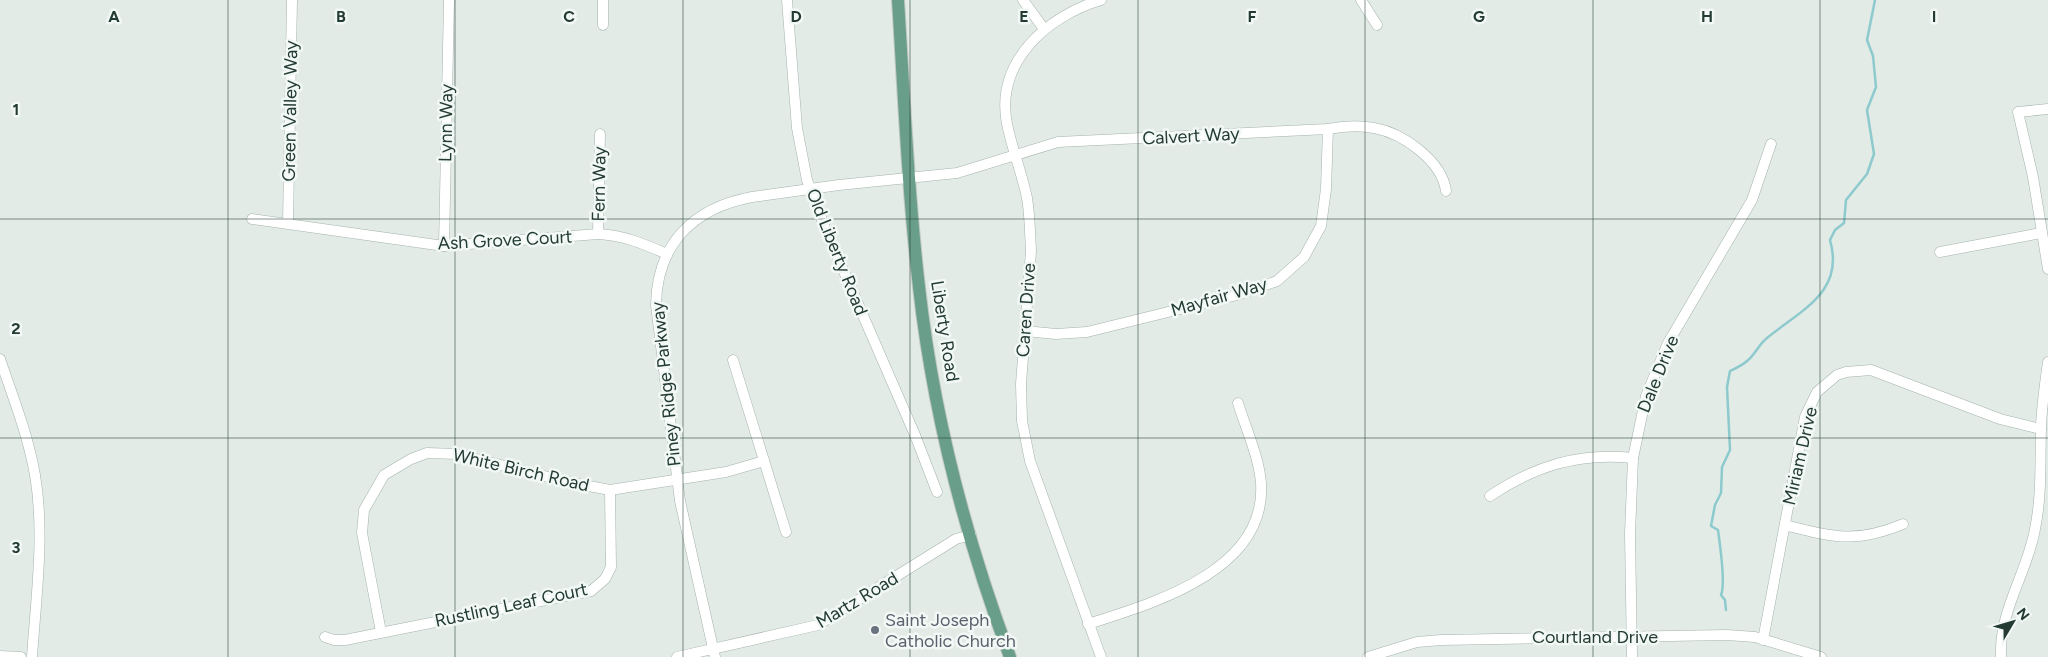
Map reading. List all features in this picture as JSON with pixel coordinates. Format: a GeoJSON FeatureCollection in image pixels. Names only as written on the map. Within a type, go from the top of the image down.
{"type":"FeatureCollection","features":[{"type":"Feature","properties":{"kind":"main road","name":"Liberty Road"},"geometry":{"type":"LineString","coordinates":[[898,0],[910,179],[919,287],[926,336],[948,446],[971,535],[1010,657]]}},
{"type":"Feature","properties":{"kind":"street","name":"Green Valley Way"},"geometry":{"type":"LineString","coordinates":[[288,223],[292,0]]}},
{"type":"Feature","properties":{"kind":"street","name":"Lynn Way"},"geometry":{"type":"LineString","coordinates":[[444,246],[449,0]]}},
{"type":"Feature","properties":{"kind":"street"},"geometry":{"type":"LineString","coordinates":[[603,0],[603,25]]}},
{"type":"Feature","properties":{"kind":"street","name":"Old Liberty Road"},"geometry":{"type":"LineString","coordinates":[[787,0],[797,128],[810,189],[825,228],[915,435],[937,492]]}},
{"type":"Feature","properties":{"kind":"street"},"geometry":{"type":"LineString","coordinates":[[1023,0],[1044,29]]}},
{"type":"Feature","properties":{"kind":"street","name":"Caren Drive"},"geometry":{"type":"LineString","coordinates":[[1101,0],[1074,10],[1044,29],[1029,44],[1020,57],[1007,89],[1007,124],[1026,197],[1030,231],[1021,384],[1026,444],[1030,461],[1101,657]]}},
{"type":"Feature","properties":{"kind":"street"},"geometry":{"type":"LineString","coordinates":[[1361,0],[1377,26]]}},
{"type":"Feature","properties":{"kind":"street"},"geometry":{"type":"LineString","coordinates":[[2048,110],[2018,112],[2026,138],[2048,269]]}},
{"type":"Feature","properties":{"kind":"street","name":"Calvert Way"},"geometry":{"type":"LineString","coordinates":[[910,179],[970,170],[1048,145],[1067,142],[1328,130],[1346,126],[1361,126],[1384,130],[1399,136],[1430,160],[1442,178],[1446,192]]}},
{"type":"Feature","properties":{"kind":"street","name":"Mayfair Way"},"geometry":{"type":"LineString","coordinates":[[1025,331],[1056,334],[1087,332],[1237,295],[1277,281],[1304,257],[1321,226],[1326,189],[1328,130]]}},
{"type":"Feature","properties":{"kind":"street","name":"Fern Way"},"geometry":{"type":"LineString","coordinates":[[598,234],[600,134]]}},
{"type":"Feature","properties":{"kind":"street","name":"Dale Drive"},"geometry":{"type":"LineString","coordinates":[[1632,657],[1630,520],[1633,458],[1646,396],[1661,358],[1691,301],[1752,200],[1771,144]]}},
{"type":"Feature","properties":{"kind":"street","name":"Piney Ridge Parkway"},"geometry":{"type":"LineString","coordinates":[[714,653],[677,480],[656,305],[658,278],[667,254],[688,226],[716,207],[738,200],[810,189],[910,179]]}},
{"type":"Feature","properties":{"kind":"street","name":"Ash Grove Court"},"geometry":{"type":"LineString","coordinates":[[252,219],[444,246],[598,234],[634,240],[667,254]]}},
{"type":"Feature","properties":{"kind":"street"},"geometry":{"type":"LineString","coordinates":[[1940,252],[2042,233]]}},
{"type":"Feature","properties":{"kind":"street"},"geometry":{"type":"LineString","coordinates":[[0,358],[30,450],[35,477],[39,529],[32,657]]}},
{"type":"Feature","properties":{"kind":"street"},"geometry":{"type":"LineString","coordinates":[[733,360],[786,532]]}},
{"type":"Feature","properties":{"kind":"street"},"geometry":{"type":"LineString","coordinates":[[2001,657],[2004,617],[2022,574],[2036,529],[2041,487],[2041,429],[2048,362]]}},
{"type":"Feature","properties":{"kind":"street","name":"Miriam Drive"},"geometry":{"type":"LineString","coordinates":[[1763,640],[1805,417],[1817,392],[1837,375],[1871,370],[2000,419],[2041,429]]}},
{"type":"Feature","properties":{"kind":"street"},"geometry":{"type":"LineString","coordinates":[[1088,624],[1145,605],[1183,588],[1223,564],[1242,545],[1255,520],[1261,483],[1238,403]]}},
{"type":"Feature","properties":{"kind":"street","name":"White Birch Road"},"geometry":{"type":"LineString","coordinates":[[381,632],[362,533],[364,510],[373,490],[384,475],[398,465],[427,453],[457,454],[568,482],[610,490],[726,472],[764,461]]}},
{"type":"Feature","properties":{"kind":"street"},"geometry":{"type":"LineString","coordinates":[[1490,496],[1533,472],[1562,461],[1599,456],[1633,458]]}},
{"type":"Feature","properties":{"kind":"street","name":"Rustling Leaf Court"},"geometry":{"type":"LineString","coordinates":[[325,637],[334,640],[345,640],[591,591],[606,579],[611,567],[610,490]]}},
{"type":"Feature","properties":{"kind":"street"},"geometry":{"type":"LineString","coordinates":[[1785,524],[1828,536],[1845,538],[1879,533],[1903,524]]}},
{"type":"Feature","properties":{"kind":"street","name":"Martz Road"},"geometry":{"type":"LineString","coordinates":[[677,657],[714,653],[818,625],[956,539],[971,535]]}},
{"type":"Feature","properties":{"kind":"street","name":"Courtland Drive"},"geometry":{"type":"LineString","coordinates":[[1368,657],[1417,642],[1441,640],[1727,635],[1763,640],[1821,657]]}},
{"type":"Feature","properties":{"kind":"street"},"geometry":{"type":"LineString","coordinates":[[0,656],[21,657]]}},
{"type":"Feature","properties":{"kind":"waterway"},"geometry":{"type":"LineString","coordinates":[[1726,610],[1725,600],[1721,595],[1723,574],[1718,530],[1711,526],[1715,505],[1721,493],[1722,467],[1730,450],[1727,387],[1730,371],[1752,356],[1764,340],[1806,308],[1826,286],[1831,273],[1833,258],[1830,240],[1835,230],[1844,223],[1846,200],[1867,174],[1874,154],[1867,110],[1876,87],[1873,56],[1867,40],[1875,0]]}},
{"type":"Feature","properties":{"kind":"place","name":"Saint Joseph Catholic Church"},"geometry":{"type":"Point","coordinates":[875,630]}}]}
